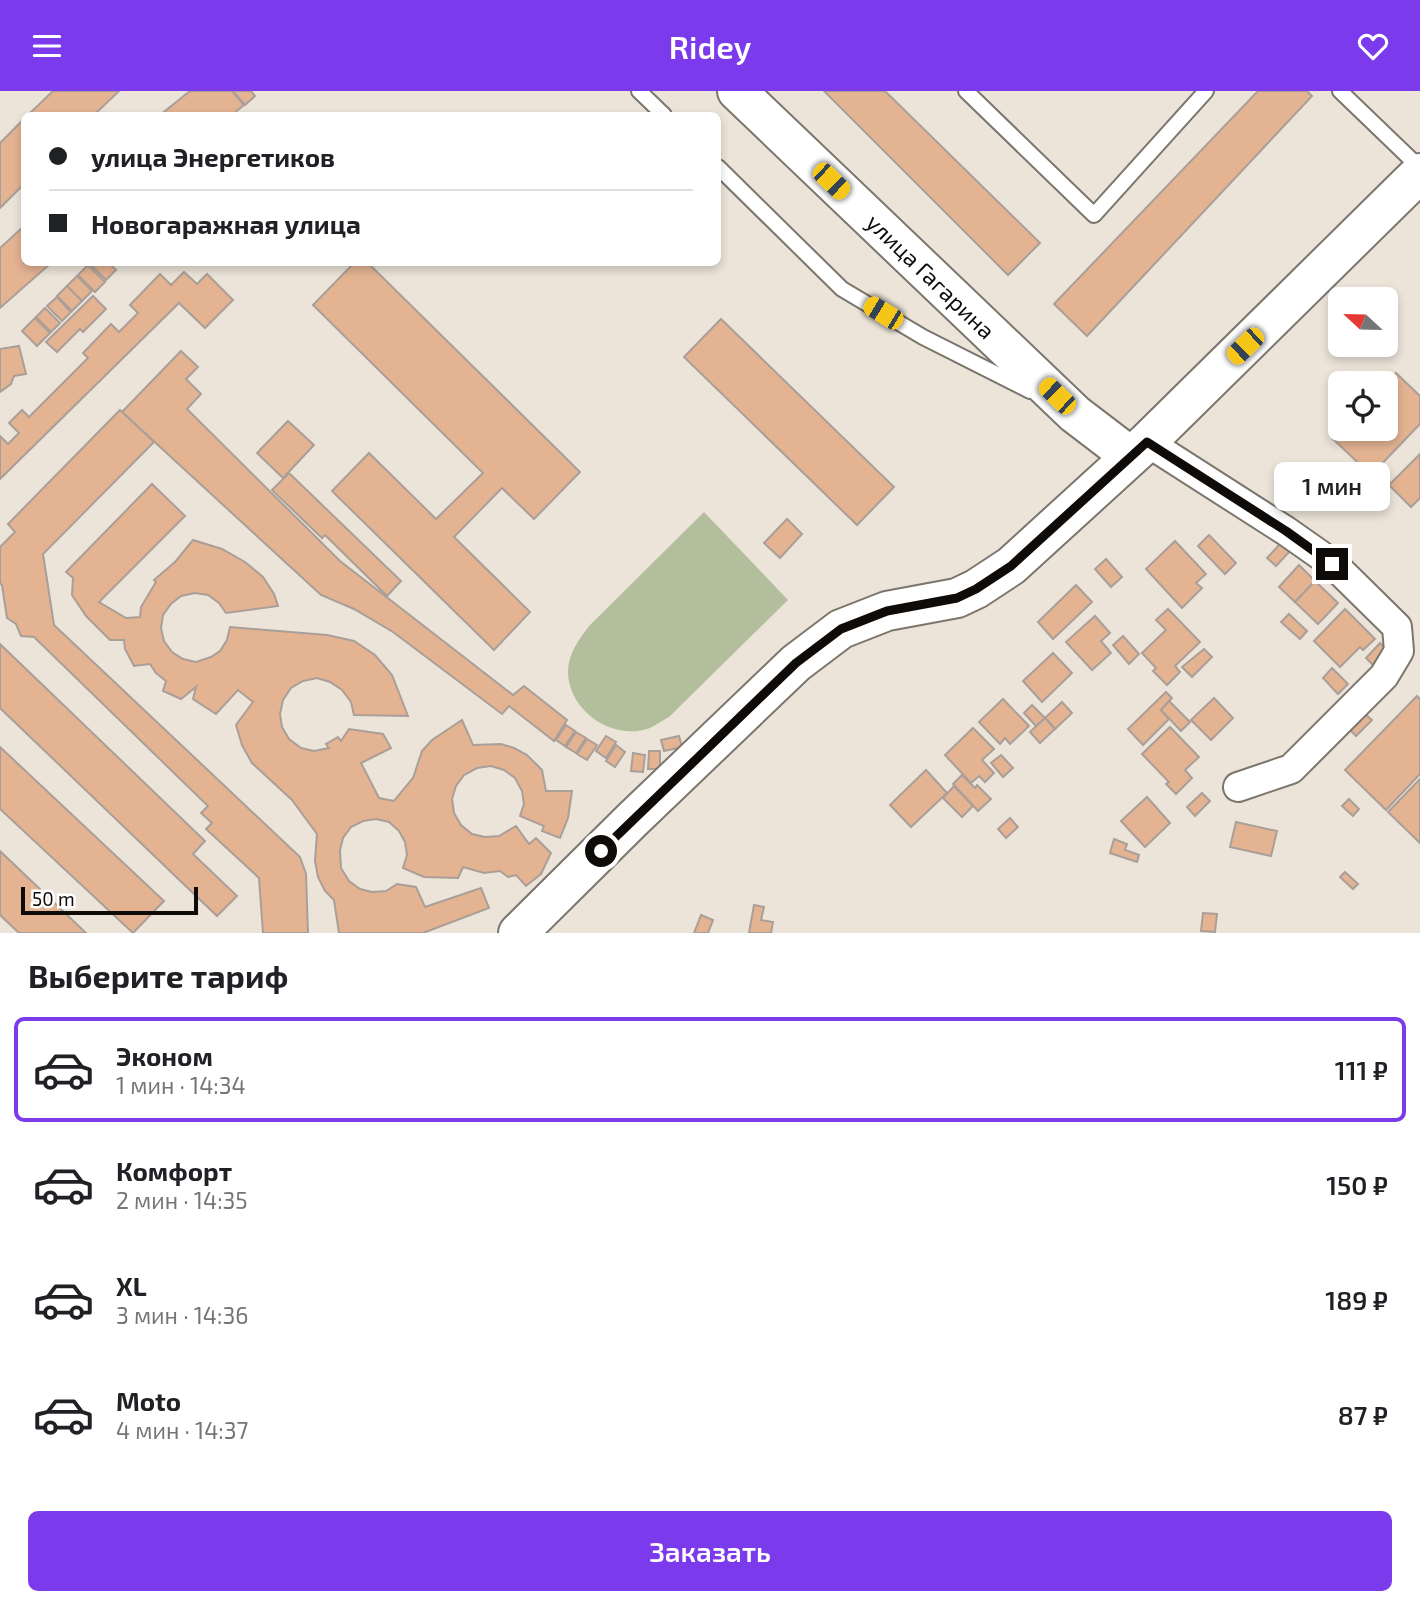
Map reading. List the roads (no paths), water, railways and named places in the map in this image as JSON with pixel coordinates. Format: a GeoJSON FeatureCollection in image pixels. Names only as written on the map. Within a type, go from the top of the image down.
{"type":"FeatureCollection","features":[{"type":"Feature","properties":{"kind":"street","name":"улица Гагарина"},"geometry":{"type":"LineString","coordinates":[[737,91],[1075,414],[1138,449]]}},
{"type":"Feature","properties":{"kind":"street"},"geometry":{"type":"LineString","coordinates":[[519,933],[796,663],[841,629],[887,611],[957,598],[1011,566],[1138,449],[1420,173]]}},
{"type":"Feature","properties":{"kind":"street"},"geometry":{"type":"LineString","coordinates":[[1138,449],[1286,531],[1332,564],[1397,627],[1399,651],[1384,675],[1292,769],[1238,787]]}},
{"type":"Feature","properties":{"kind":"lane"},"geometry":{"type":"LineString","coordinates":[[639,91],[661,112]]}},
{"type":"Feature","properties":{"kind":"lane"},"geometry":{"type":"LineString","coordinates":[[966,91],[1094,215],[1206,91]]}},
{"type":"Feature","properties":{"kind":"lane"},"geometry":{"type":"LineString","coordinates":[[1340,91],[1420,168]]}},
{"type":"Feature","properties":{"kind":"lane"},"geometry":{"type":"LineString","coordinates":[[721,170],[842,289],[923,337],[1075,414]]}}]}
